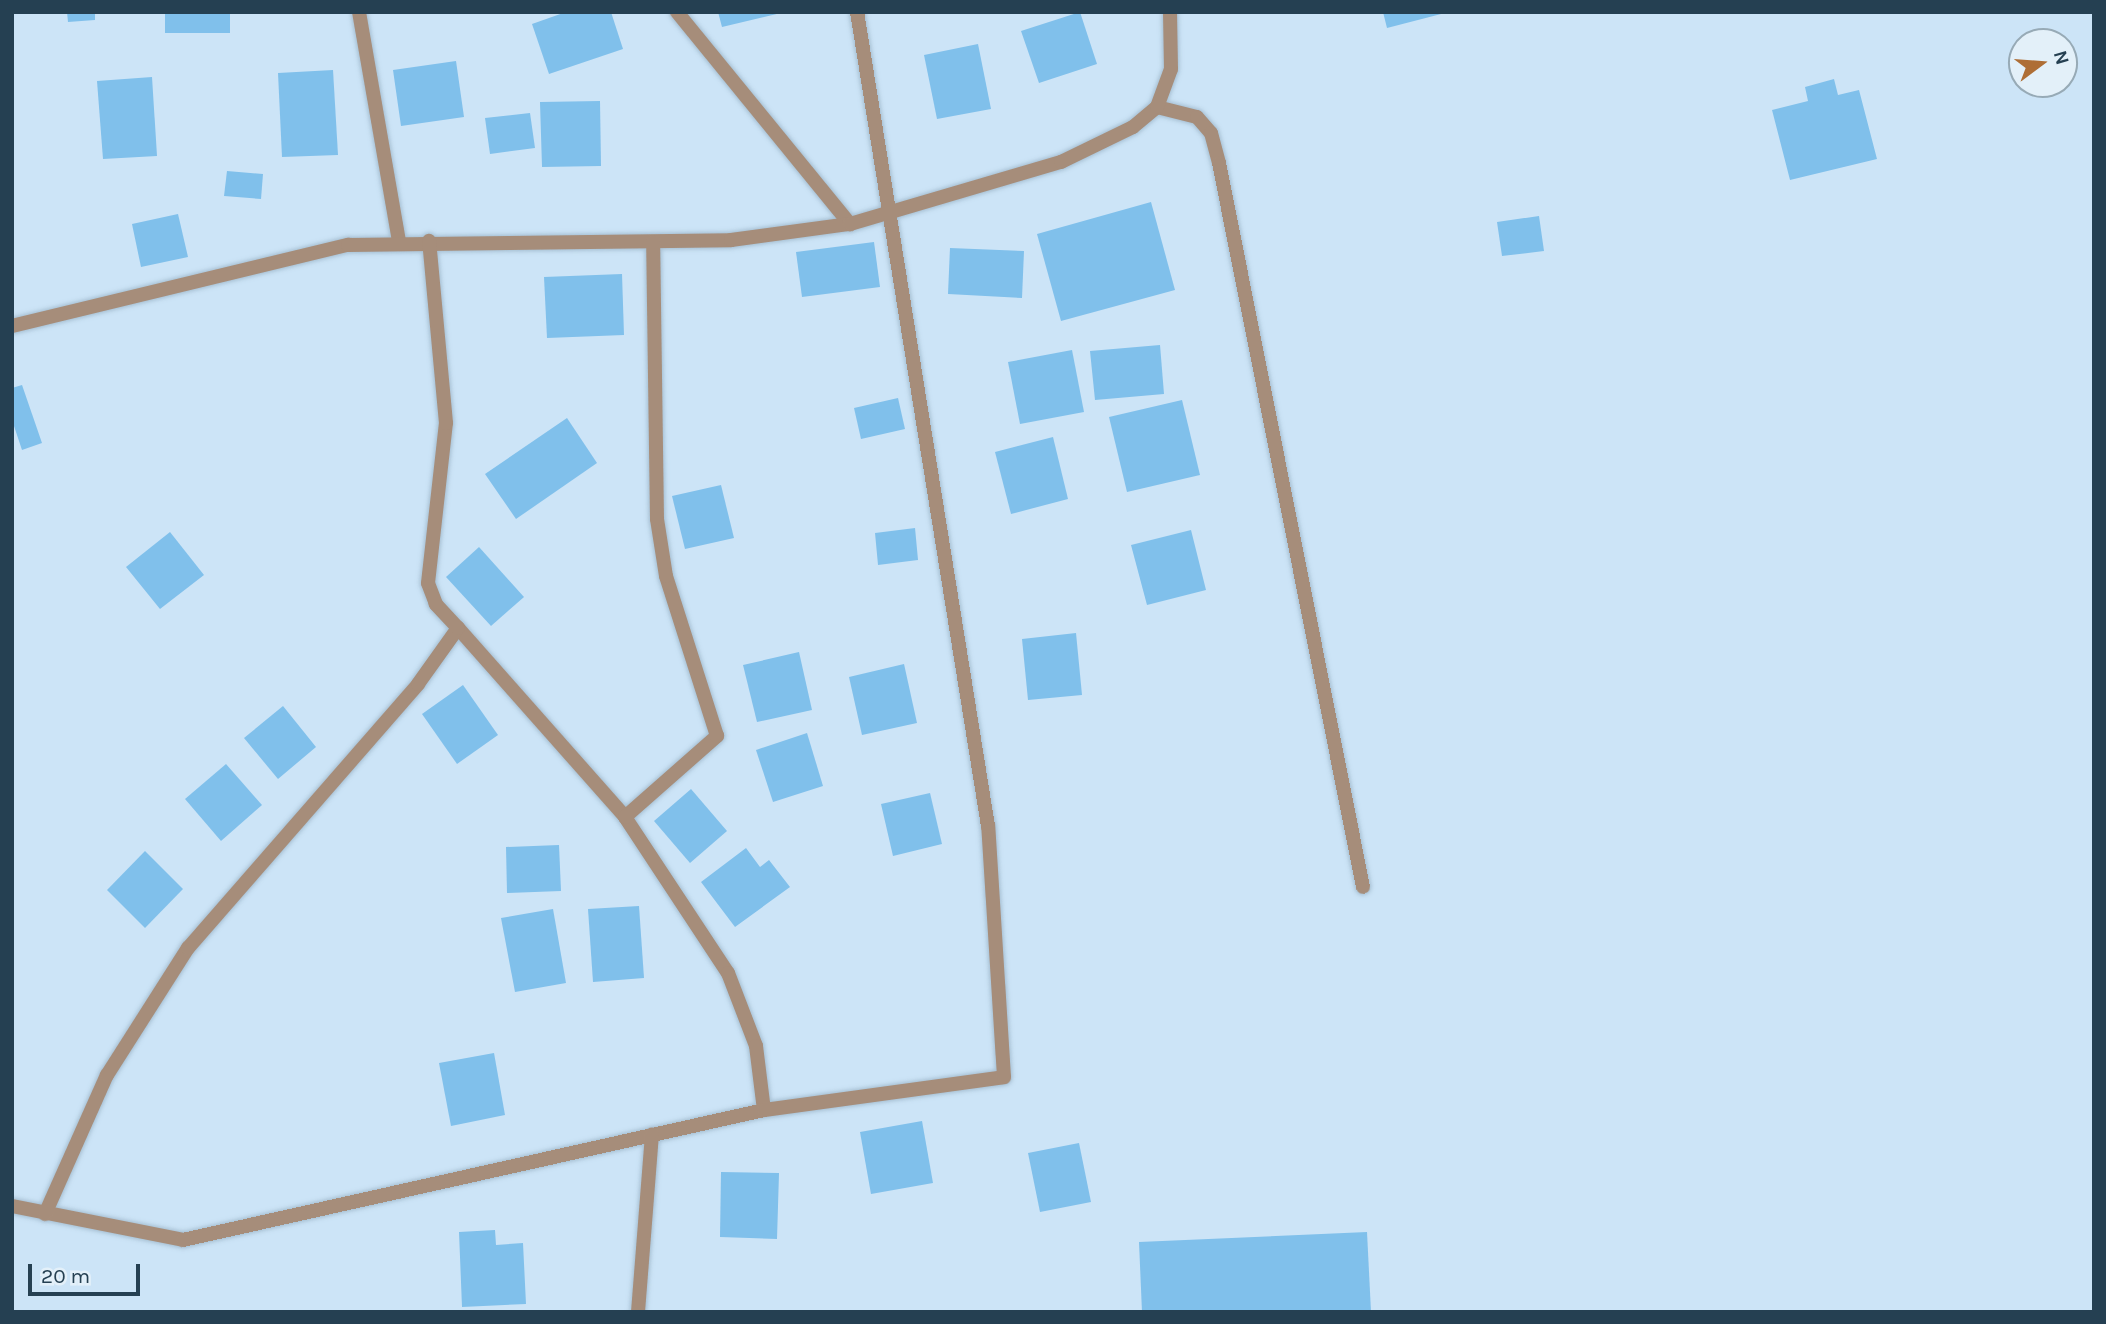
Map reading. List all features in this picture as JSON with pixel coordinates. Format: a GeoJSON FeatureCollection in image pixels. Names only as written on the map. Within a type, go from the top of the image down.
{"type":"FeatureCollection","features":[{"type":"Feature","properties":{"kind":"street"},"geometry":{"type":"LineString","coordinates":[[359,12],[399,242]]}},
{"type":"Feature","properties":{"kind":"street"},"geometry":{"type":"LineString","coordinates":[[677,12],[850,224]]}},
{"type":"Feature","properties":{"kind":"street"},"geometry":{"type":"LineString","coordinates":[[12,1206],[183,1240],[764,1110],[1004,1077],[988,826],[894,211],[857,12]]}},
{"type":"Feature","properties":{"kind":"street"},"geometry":{"type":"LineString","coordinates":[[12,326],[280,257],[399,242],[653,242],[788,237],[850,224],[1061,162],[1104,144],[1157,107],[1171,69],[1170,12]]}},
{"type":"Feature","properties":{"kind":"street"},"geometry":{"type":"LineString","coordinates":[[1157,107],[1197,117],[1214,143],[1363,887]]}},
{"type":"Feature","properties":{"kind":"street"},"geometry":{"type":"LineString","coordinates":[[429,241],[446,423],[428,583],[436,604],[625,817],[744,1006],[764,1110]]}},
{"type":"Feature","properties":{"kind":"street"},"geometry":{"type":"LineString","coordinates":[[625,817],[717,736],[673,601],[657,519],[653,242]]}},
{"type":"Feature","properties":{"kind":"street"},"geometry":{"type":"LineString","coordinates":[[45,1214],[107,1075],[188,948],[418,684],[458,628]]}},
{"type":"Feature","properties":{"kind":"street"},"geometry":{"type":"LineString","coordinates":[[638,1312],[652,1135]]}},
{"type":"Feature","properties":{"kind":"building"},"geometry":{"type":"Polygon","coordinates":[[[67,12],[95,12],[95,20],[68,22],[67,12]]]}},
{"type":"Feature","properties":{"kind":"building"},"geometry":{"type":"Polygon","coordinates":[[[165,12],[230,12],[230,33],[165,33],[165,12]]]}},
{"type":"Feature","properties":{"kind":"building"},"geometry":{"type":"Polygon","coordinates":[[[566,12],[611,12],[623,49],[549,74],[532,24],[566,12]]]}},
{"type":"Feature","properties":{"kind":"building"},"geometry":{"type":"Polygon","coordinates":[[[718,12],[780,12],[781,13],[722,27],[718,12]]]}},
{"type":"Feature","properties":{"kind":"building"},"geometry":{"type":"Polygon","coordinates":[[[1080,12],[1097,64],[1039,83],[1021,31],[1080,12]]]}},
{"type":"Feature","properties":{"kind":"building"},"geometry":{"type":"Polygon","coordinates":[[[1383,12],[1445,12],[1445,13],[1387,28],[1383,12]]]}},
{"type":"Feature","properties":{"kind":"building"},"geometry":{"type":"Polygon","coordinates":[[[978,44],[991,109],[937,119],[924,55],[978,44]]]}},
{"type":"Feature","properties":{"kind":"building"},"geometry":{"type":"Polygon","coordinates":[[[456,61],[464,117],[401,126],[393,70],[456,61]]]}},
{"type":"Feature","properties":{"kind":"building"},"geometry":{"type":"Polygon","coordinates":[[[333,70],[338,155],[282,157],[278,73],[333,70]]]}},
{"type":"Feature","properties":{"kind":"building"},"geometry":{"type":"Polygon","coordinates":[[[152,77],[157,156],[103,159],[97,81],[152,77]]]}},
{"type":"Feature","properties":{"kind":"building"},"geometry":{"type":"Polygon","coordinates":[[[1834,79],[1838,95],[1859,90],[1877,159],[1790,180],[1772,110],[1808,101],[1805,87],[1834,79]]]}},
{"type":"Feature","properties":{"kind":"building"},"geometry":{"type":"Polygon","coordinates":[[[600,101],[601,166],[542,167],[540,102],[600,101]]]}},
{"type":"Feature","properties":{"kind":"building"},"geometry":{"type":"Polygon","coordinates":[[[530,113],[535,148],[490,154],[485,118],[530,113]]]}},
{"type":"Feature","properties":{"kind":"building"},"geometry":{"type":"Polygon","coordinates":[[[227,171],[263,174],[261,199],[224,196],[227,171]]]}},
{"type":"Feature","properties":{"kind":"building"},"geometry":{"type":"Polygon","coordinates":[[[1151,202],[1175,290],[1061,321],[1037,234],[1151,202]]]}},
{"type":"Feature","properties":{"kind":"building"},"geometry":{"type":"Polygon","coordinates":[[[178,214],[188,257],[141,267],[132,224],[178,214]]]}},
{"type":"Feature","properties":{"kind":"building"},"geometry":{"type":"Polygon","coordinates":[[[1539,216],[1544,251],[1502,256],[1497,222],[1539,216]]]}},
{"type":"Feature","properties":{"kind":"building"},"geometry":{"type":"Polygon","coordinates":[[[874,242],[880,287],[802,297],[796,252],[874,242]]]}},
{"type":"Feature","properties":{"kind":"building"},"geometry":{"type":"Polygon","coordinates":[[[950,248],[1024,251],[1022,298],[948,294],[950,248]]]}},
{"type":"Feature","properties":{"kind":"building"},"geometry":{"type":"Polygon","coordinates":[[[622,274],[624,335],[547,338],[544,277],[622,274]]]}},
{"type":"Feature","properties":{"kind":"building"},"geometry":{"type":"Polygon","coordinates":[[[1160,345],[1164,394],[1095,400],[1090,351],[1160,345]]]}},
{"type":"Feature","properties":{"kind":"building"},"geometry":{"type":"Polygon","coordinates":[[[1072,350],[1084,412],[1020,424],[1008,362],[1072,350]]]}},
{"type":"Feature","properties":{"kind":"building"},"geometry":{"type":"Polygon","coordinates":[[[22,385],[42,443],[22,450],[12,420],[12,388],[22,385]]]}},
{"type":"Feature","properties":{"kind":"building"},"geometry":{"type":"Polygon","coordinates":[[[898,398],[905,429],[861,439],[854,408],[898,398]]]}},
{"type":"Feature","properties":{"kind":"building"},"geometry":{"type":"Polygon","coordinates":[[[1182,400],[1200,475],[1127,492],[1109,417],[1182,400]]]}},
{"type":"Feature","properties":{"kind":"building"},"geometry":{"type":"Polygon","coordinates":[[[567,418],[597,463],[516,519],[485,474],[567,418]]]}},
{"type":"Feature","properties":{"kind":"building"},"geometry":{"type":"Polygon","coordinates":[[[1053,437],[1068,499],[1011,514],[995,452],[1053,437]]]}},
{"type":"Feature","properties":{"kind":"building"},"geometry":{"type":"Polygon","coordinates":[[[721,485],[734,538],[685,549],[672,496],[721,485]]]}},
{"type":"Feature","properties":{"kind":"building"},"geometry":{"type":"Polygon","coordinates":[[[915,528],[918,560],[878,565],[875,533],[915,528]]]}},
{"type":"Feature","properties":{"kind":"building"},"geometry":{"type":"Polygon","coordinates":[[[1191,530],[1206,590],[1147,605],[1131,545],[1191,530]]]}},
{"type":"Feature","properties":{"kind":"building"},"geometry":{"type":"Polygon","coordinates":[[[170,532],[204,575],[160,609],[126,567],[170,532]]]}},
{"type":"Feature","properties":{"kind":"building"},"geometry":{"type":"Polygon","coordinates":[[[479,547],[524,597],[491,626],[446,577],[479,547]]]}},
{"type":"Feature","properties":{"kind":"building"},"geometry":{"type":"Polygon","coordinates":[[[1076,633],[1082,695],[1028,700],[1022,639],[1076,633]]]}},
{"type":"Feature","properties":{"kind":"building"},"geometry":{"type":"Polygon","coordinates":[[[799,652],[812,710],[757,722],[743,665],[799,652]]]}},
{"type":"Feature","properties":{"kind":"building"},"geometry":{"type":"Polygon","coordinates":[[[904,664],[917,723],[862,735],[849,677],[904,664]]]}},
{"type":"Feature","properties":{"kind":"building"},"geometry":{"type":"Polygon","coordinates":[[[463,685],[498,735],[457,764],[422,714],[463,685]]]}},
{"type":"Feature","properties":{"kind":"building"},"geometry":{"type":"Polygon","coordinates":[[[283,706],[316,747],[278,779],[244,738],[283,706]]]}},
{"type":"Feature","properties":{"kind":"building"},"geometry":{"type":"Polygon","coordinates":[[[807,733],[823,786],[773,802],[756,750],[807,733]]]}},
{"type":"Feature","properties":{"kind":"building"},"geometry":{"type":"Polygon","coordinates":[[[226,764],[262,805],[221,841],[185,799],[226,764]]]}},
{"type":"Feature","properties":{"kind":"building"},"geometry":{"type":"Polygon","coordinates":[[[691,789],[727,831],[690,863],[654,821],[691,789]]]}},
{"type":"Feature","properties":{"kind":"building"},"geometry":{"type":"Polygon","coordinates":[[[930,793],[942,844],[893,856],[881,804],[930,793]]]}},
{"type":"Feature","properties":{"kind":"building"},"geometry":{"type":"Polygon","coordinates":[[[559,845],[561,891],[507,893],[506,847],[559,845]]]}},
{"type":"Feature","properties":{"kind":"building"},"geometry":{"type":"Polygon","coordinates":[[[746,848],[760,867],[769,860],[790,887],[735,927],[701,882],[746,848]]]}},
{"type":"Feature","properties":{"kind":"building"},"geometry":{"type":"Polygon","coordinates":[[[145,851],[183,889],[145,928],[107,890],[145,851]]]}},
{"type":"Feature","properties":{"kind":"building"},"geometry":{"type":"Polygon","coordinates":[[[639,906],[644,978],[593,982],[588,909],[639,906]]]}},
{"type":"Feature","properties":{"kind":"building"},"geometry":{"type":"Polygon","coordinates":[[[553,909],[566,983],[515,992],[501,918],[553,909]]]}},
{"type":"Feature","properties":{"kind":"building"},"geometry":{"type":"Polygon","coordinates":[[[494,1053],[505,1115],[451,1126],[439,1063],[494,1053]]]}},
{"type":"Feature","properties":{"kind":"building"},"geometry":{"type":"Polygon","coordinates":[[[922,1121],[933,1183],[871,1194],[860,1132],[922,1121]]]}},
{"type":"Feature","properties":{"kind":"building"},"geometry":{"type":"Polygon","coordinates":[[[1079,1143],[1091,1202],[1040,1212],[1028,1153],[1079,1143]]]}},
{"type":"Feature","properties":{"kind":"building"},"geometry":{"type":"Polygon","coordinates":[[[721,1172],[779,1173],[777,1239],[720,1237],[721,1172]]]}},
{"type":"Feature","properties":{"kind":"building"},"geometry":{"type":"Polygon","coordinates":[[[495,1230],[496,1245],[523,1243],[526,1304],[462,1307],[459,1232],[495,1230]]]}},
{"type":"Feature","properties":{"kind":"building"},"geometry":{"type":"Polygon","coordinates":[[[1367,1232],[1371,1312],[1142,1312],[1139,1242],[1367,1232]]]}}]}
